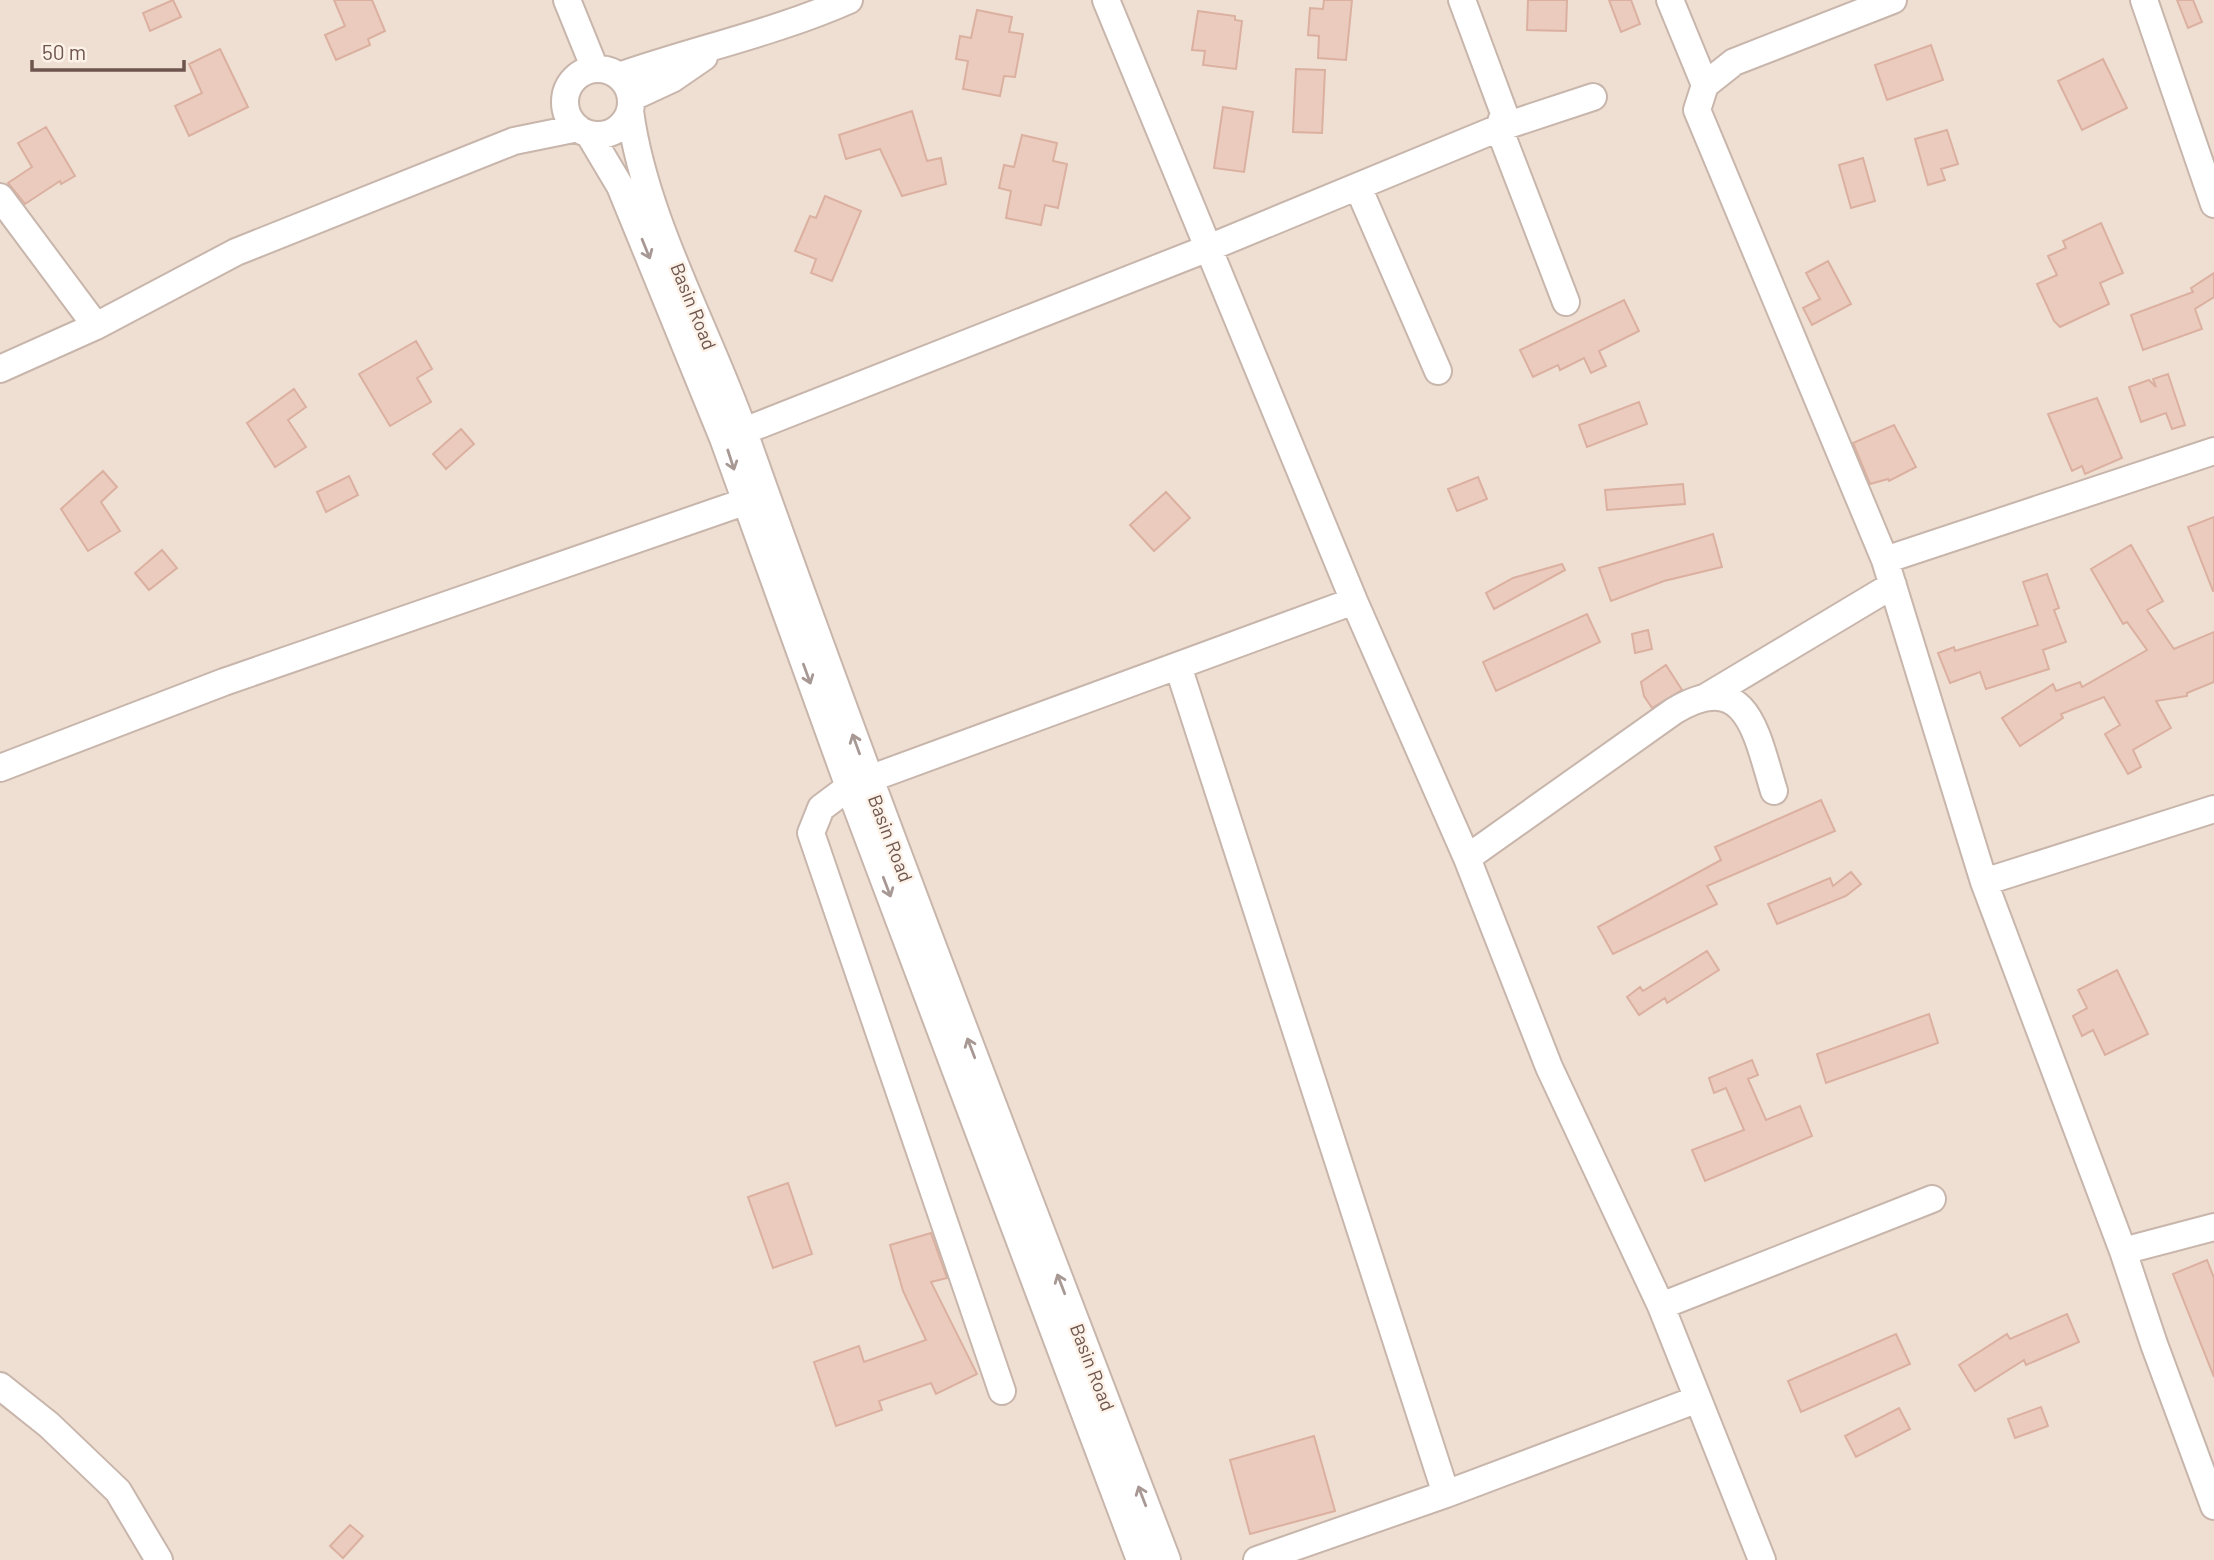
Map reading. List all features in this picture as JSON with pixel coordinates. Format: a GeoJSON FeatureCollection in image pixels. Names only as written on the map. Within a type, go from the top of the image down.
{"type":"FeatureCollection","features":[{"type":"Feature","properties":{"kind":"street","name":"Basin Road"},"geometry":{"type":"LineString","coordinates":[[567,0],[619,88],[643,177],[744,431],[859,783]]}},
{"type":"Feature","properties":{"kind":"street"},"geometry":{"type":"LineString","coordinates":[[583,131],[569,118],[565,106],[572,81],[619,88],[673,79],[717,48],[810,8],[849,0]]}},
{"type":"Feature","properties":{"kind":"street"},"geometry":{"type":"LineString","coordinates":[[1106,0],[1206,249],[1354,601],[1467,858],[1549,1067],[1661,1306],[1762,1560]]}},
{"type":"Feature","properties":{"kind":"street"},"geometry":{"type":"LineString","coordinates":[[1462,0],[1504,113],[1499,128],[1566,302]]}},
{"type":"Feature","properties":{"kind":"street"},"geometry":{"type":"LineString","coordinates":[[1670,0],[1705,85]]}},
{"type":"Feature","properties":{"kind":"street"},"geometry":{"type":"LineString","coordinates":[[1893,0],[1734,62],[1705,85],[1697,110],[1889,572],[1984,882],[2123,1251],[2214,1506]]}},
{"type":"Feature","properties":{"kind":"street"},"geometry":{"type":"LineString","coordinates":[[2144,0],[2214,204]]}},
{"type":"Feature","properties":{"kind":"street"},"geometry":{"type":"LineString","coordinates":[[0,369],[96,326],[236,253],[514,141],[583,131],[602,135],[614,131],[619,88]]}},
{"type":"Feature","properties":{"kind":"street"},"geometry":{"type":"LineString","coordinates":[[514,141],[567,93]]}},
{"type":"Feature","properties":{"kind":"street"},"geometry":{"type":"LineString","coordinates":[[744,431],[1206,249],[1499,128],[1592,97]]}},
{"type":"Feature","properties":{"kind":"street","name":"Basin Road"},"geometry":{"type":"LineString","coordinates":[[583,131],[620,186],[723,438],[744,502],[859,783],[974,1088],[1140,1560]]}},
{"type":"Feature","properties":{"kind":"street"},"geometry":{"type":"LineString","coordinates":[[1359,187],[1438,371]]}},
{"type":"Feature","properties":{"kind":"street"},"geometry":{"type":"LineString","coordinates":[[0,197],[96,326]]}},
{"type":"Feature","properties":{"kind":"street"},"geometry":{"type":"LineString","coordinates":[[1467,858],[1674,711],[1706,697],[1889,572],[2214,451]]}},
{"type":"Feature","properties":{"kind":"street"},"geometry":{"type":"LineString","coordinates":[[0,768],[224,682],[744,502]]}},
{"type":"Feature","properties":{"kind":"street"},"geometry":{"type":"LineString","coordinates":[[1002,1391],[811,833],[821,808],[859,783],[1354,601]]}},
{"type":"Feature","properties":{"kind":"street"},"geometry":{"type":"LineString","coordinates":[[1178,666],[1447,1494]]}},
{"type":"Feature","properties":{"kind":"street"},"geometry":{"type":"LineString","coordinates":[[1706,697],[1723,697],[1739,706],[1751,718],[1774,791]]}},
{"type":"Feature","properties":{"kind":"street"},"geometry":{"type":"LineString","coordinates":[[1984,882],[2214,809]]}},
{"type":"Feature","properties":{"kind":"street","name":"Basin Road"},"geometry":{"type":"LineString","coordinates":[[974,1088],[1167,1560]]}},
{"type":"Feature","properties":{"kind":"street"},"geometry":{"type":"LineString","coordinates":[[1661,1306],[1932,1199]]}},
{"type":"Feature","properties":{"kind":"street"},"geometry":{"type":"LineString","coordinates":[[2123,1251],[2214,1227]]}},
{"type":"Feature","properties":{"kind":"street"},"geometry":{"type":"LineString","coordinates":[[0,1385],[49,1425],[118,1490],[159,1560]]}},
{"type":"Feature","properties":{"kind":"street"},"geometry":{"type":"LineString","coordinates":[[1257,1560],[1447,1494],[1698,1399]]}},
{"type":"Feature","properties":{"kind":"shaded area"},"geometry":{"type":"Polygon","coordinates":[[[0,0],[2214,0],[2214,1560],[0,1560],[0,0]]]}},
{"type":"Feature","properties":{"kind":"building"},"geometry":{"type":"Polygon","coordinates":[[[173,0],[181,17],[150,31],[143,13],[173,0]]]}},
{"type":"Feature","properties":{"kind":"building"},"geometry":{"type":"Polygon","coordinates":[[[334,0],[372,0],[385,31],[368,39],[370,45],[336,60],[325,35],[345,26],[334,0]]]}},
{"type":"Feature","properties":{"kind":"building"},"geometry":{"type":"Polygon","coordinates":[[[1324,0],[1352,0],[1346,60],[1318,58],[1319,36],[1308,35],[1310,8],[1323,9],[1324,0]]]}},
{"type":"Feature","properties":{"kind":"building"},"geometry":{"type":"Polygon","coordinates":[[[1528,0],[1567,0],[1566,31],[1527,30],[1528,0]]]}},
{"type":"Feature","properties":{"kind":"building"},"geometry":{"type":"Polygon","coordinates":[[[1609,0],[1631,0],[1640,24],[1621,32],[1609,0]]]}},
{"type":"Feature","properties":{"kind":"building"},"geometry":{"type":"Polygon","coordinates":[[[2177,0],[2193,0],[2202,22],[2188,28],[2177,0]]]}},
{"type":"Feature","properties":{"kind":"building"},"geometry":{"type":"Polygon","coordinates":[[[977,10],[1012,17],[1009,32],[1023,34],[1015,77],[1004,76],[1000,96],[963,89],[968,61],[956,59],[960,36],[971,38],[977,10]]]}},
{"type":"Feature","properties":{"kind":"building"},"geometry":{"type":"Polygon","coordinates":[[[1198,11],[1235,16],[1235,20],[1242,21],[1236,69],[1203,65],[1205,51],[1192,50],[1198,11]]]}},
{"type":"Feature","properties":{"kind":"building"},"geometry":{"type":"Polygon","coordinates":[[[1931,45],[1943,80],[1887,100],[1875,65],[1931,45]]]}},
{"type":"Feature","properties":{"kind":"building"},"geometry":{"type":"Polygon","coordinates":[[[220,49],[248,107],[189,136],[175,106],[202,93],[189,64],[220,49]]]}},
{"type":"Feature","properties":{"kind":"building"},"geometry":{"type":"Polygon","coordinates":[[[2103,59],[2127,108],[2082,130],[2058,81],[2103,59]]]}},
{"type":"Feature","properties":{"kind":"building"},"geometry":{"type":"Polygon","coordinates":[[[1296,69],[1325,70],[1322,133],[1293,132],[1296,69]]]}},
{"type":"Feature","properties":{"kind":"building"},"geometry":{"type":"Polygon","coordinates":[[[1223,107],[1253,112],[1244,172],[1214,168],[1223,107]]]}},
{"type":"Feature","properties":{"kind":"building"},"geometry":{"type":"Polygon","coordinates":[[[912,111],[927,161],[941,158],[946,184],[902,196],[880,149],[846,159],[839,135],[912,111]]]}},
{"type":"Feature","properties":{"kind":"building"},"geometry":{"type":"Polygon","coordinates":[[[46,127],[75,176],[61,184],[60,181],[25,204],[8,183],[32,167],[18,143],[46,127]]]}},
{"type":"Feature","properties":{"kind":"building"},"geometry":{"type":"Polygon","coordinates":[[[1947,130],[1958,164],[1941,169],[1945,180],[1928,185],[1915,139],[1947,130]]]}},
{"type":"Feature","properties":{"kind":"building"},"geometry":{"type":"Polygon","coordinates":[[[1022,135],[1057,143],[1053,161],[1067,164],[1058,208],[1045,205],[1041,225],[1006,218],[1011,191],[999,188],[1004,165],[1014,167],[1022,135]]]}},
{"type":"Feature","properties":{"kind":"building"},"geometry":{"type":"Polygon","coordinates":[[[1863,158],[1875,201],[1851,208],[1839,165],[1863,158]]]}},
{"type":"Feature","properties":{"kind":"building"},"geometry":{"type":"Polygon","coordinates":[[[825,196],[861,211],[832,281],[811,273],[816,259],[795,251],[810,216],[816,218],[825,196]]]}},
{"type":"Feature","properties":{"kind":"building"},"geometry":{"type":"Polygon","coordinates":[[[2101,223],[2123,273],[2100,283],[2109,304],[2060,327],[2054,321],[2037,284],[2057,275],[2048,256],[2066,248],[2063,241],[2101,223]]]}},
{"type":"Feature","properties":{"kind":"building"},"geometry":{"type":"Polygon","coordinates":[[[1828,261],[1851,304],[1812,325],[1803,308],[1820,299],[1806,273],[1828,261]]]}},
{"type":"Feature","properties":{"kind":"building"},"geometry":{"type":"Polygon","coordinates":[[[2214,273],[2214,297],[2195,309],[2202,329],[2143,350],[2131,315],[2193,292],[2191,288],[2214,273]]]}},
{"type":"Feature","properties":{"kind":"building"},"geometry":{"type":"Polygon","coordinates":[[[1624,300],[1639,331],[1599,351],[1606,366],[1591,373],[1584,358],[1560,370],[1558,365],[1533,377],[1520,350],[1624,300]]]}},
{"type":"Feature","properties":{"kind":"building"},"geometry":{"type":"Polygon","coordinates":[[[416,341],[432,369],[417,378],[431,402],[390,426],[359,374],[416,341]]]}},
{"type":"Feature","properties":{"kind":"building"},"geometry":{"type":"Polygon","coordinates":[[[2168,374],[2185,425],[2172,429],[2166,413],[2141,422],[2129,387],[2149,380],[2156,387],[2153,379],[2168,374]]]}},
{"type":"Feature","properties":{"kind":"building"},"geometry":{"type":"Polygon","coordinates":[[[294,389],[306,407],[288,420],[306,447],[275,467],[247,423],[294,389]]]}},
{"type":"Feature","properties":{"kind":"building"},"geometry":{"type":"Polygon","coordinates":[[[2097,398],[2122,458],[2085,474],[2082,466],[2072,471],[2048,414],[2097,398]]]}},
{"type":"Feature","properties":{"kind":"building"},"geometry":{"type":"Polygon","coordinates":[[[1639,402],[1647,424],[1587,447],[1579,425],[1639,402]]]}},
{"type":"Feature","properties":{"kind":"building"},"geometry":{"type":"Polygon","coordinates":[[[1894,425],[1916,467],[1889,481],[1888,479],[1870,484],[1853,443],[1894,425]]]}},
{"type":"Feature","properties":{"kind":"building"},"geometry":{"type":"Polygon","coordinates":[[[461,429],[474,444],[446,469],[433,454],[461,429]]]}},
{"type":"Feature","properties":{"kind":"building"},"geometry":{"type":"Polygon","coordinates":[[[103,471],[117,487],[101,502],[120,531],[88,551],[61,509],[103,471]]]}},
{"type":"Feature","properties":{"kind":"building"},"geometry":{"type":"Polygon","coordinates":[[[349,476],[358,495],[326,512],[317,492],[349,476]]]}},
{"type":"Feature","properties":{"kind":"building"},"geometry":{"type":"Polygon","coordinates":[[[1478,477],[1487,499],[1457,511],[1448,489],[1478,477]]]}},
{"type":"Feature","properties":{"kind":"building"},"geometry":{"type":"Polygon","coordinates":[[[1683,484],[1685,504],[1607,510],[1605,490],[1683,484]]]}},
{"type":"Feature","properties":{"kind":"building"},"geometry":{"type":"Polygon","coordinates":[[[1166,492],[1190,518],[1154,551],[1130,525],[1166,492]]]}},
{"type":"Feature","properties":{"kind":"building"},"geometry":{"type":"Polygon","coordinates":[[[2214,517],[2214,591],[2213,591],[2188,527],[2214,517]]]}},
{"type":"Feature","properties":{"kind":"building"},"geometry":{"type":"Polygon","coordinates":[[[1713,534],[1722,567],[1664,581],[1611,601],[1599,568],[1713,534]]]}},
{"type":"Feature","properties":{"kind":"building"},"geometry":{"type":"Polygon","coordinates":[[[2131,545],[2163,601],[2147,610],[2174,649],[2214,632],[2214,682],[2187,693],[2187,696],[2156,701],[2171,728],[2133,750],[2141,767],[2128,774],[2105,734],[2120,725],[2104,697],[2061,714],[2063,718],[2020,746],[2002,718],[2053,684],[2056,691],[2080,682],[2082,687],[2147,650],[2127,622],[2123,624],[2091,569],[2131,545]]]}},
{"type":"Feature","properties":{"kind":"building"},"geometry":{"type":"Polygon","coordinates":[[[162,550],[177,568],[149,590],[135,573],[162,550]]]}},
{"type":"Feature","properties":{"kind":"building"},"geometry":{"type":"Polygon","coordinates":[[[1562,564],[1565,570],[1494,609],[1486,593],[1513,578],[1562,564]]]}},
{"type":"Feature","properties":{"kind":"building"},"geometry":{"type":"Polygon","coordinates":[[[2047,574],[2059,608],[2054,610],[2066,642],[2043,650],[2049,669],[1986,689],[1980,672],[1950,683],[1938,653],[1954,647],[1955,651],[2038,625],[2023,582],[2047,574]]]}},
{"type":"Feature","properties":{"kind":"building"},"geometry":{"type":"Polygon","coordinates":[[[1587,614],[1600,642],[1496,691],[1483,662],[1587,614]]]}},
{"type":"Feature","properties":{"kind":"building"},"geometry":{"type":"Polygon","coordinates":[[[1648,630],[1652,649],[1635,653],[1632,634],[1648,630]]]}},
{"type":"Feature","properties":{"kind":"building"},"geometry":{"type":"Polygon","coordinates":[[[1666,665],[1682,690],[1652,708],[1644,696],[1641,682],[1666,665]]]}},
{"type":"Feature","properties":{"kind":"building"},"geometry":{"type":"Polygon","coordinates":[[[1821,800],[1835,831],[1707,886],[1717,904],[1613,954],[1598,927],[1721,860],[1715,847],[1821,800]]]}},
{"type":"Feature","properties":{"kind":"building"},"geometry":{"type":"Polygon","coordinates":[[[1851,872],[1861,884],[1846,896],[1777,924],[1768,904],[1830,878],[1833,886],[1851,872]]]}},
{"type":"Feature","properties":{"kind":"building"},"geometry":{"type":"Polygon","coordinates":[[[1707,951],[1719,970],[1667,1003],[1665,998],[1639,1015],[1627,997],[1640,987],[1643,991],[1707,951]]]}},
{"type":"Feature","properties":{"kind":"building"},"geometry":{"type":"Polygon","coordinates":[[[2117,970],[2148,1034],[2105,1055],[2093,1030],[2082,1036],[2073,1016],[2087,1008],[2078,990],[2117,970]]]}},
{"type":"Feature","properties":{"kind":"building"},"geometry":{"type":"Polygon","coordinates":[[[1929,1014],[1938,1043],[1826,1083],[1817,1054],[1929,1014]]]}},
{"type":"Feature","properties":{"kind":"building"},"geometry":{"type":"Polygon","coordinates":[[[1752,1060],[1758,1075],[1748,1079],[1766,1120],[1800,1106],[1812,1136],[1705,1181],[1692,1150],[1744,1130],[1726,1088],[1714,1093],[1709,1078],[1752,1060]]]}},
{"type":"Feature","properties":{"kind":"building"},"geometry":{"type":"Polygon","coordinates":[[[788,1183],[812,1254],[773,1268],[748,1197],[788,1183]]]}},
{"type":"Feature","properties":{"kind":"building"},"geometry":{"type":"Polygon","coordinates":[[[931,1233],[947,1278],[931,1282],[977,1374],[936,1394],[931,1383],[879,1401],[882,1410],[836,1426],[814,1362],[859,1346],[864,1362],[926,1340],[903,1291],[890,1245],[931,1233]]]}},
{"type":"Feature","properties":{"kind":"building"},"geometry":{"type":"Polygon","coordinates":[[[2207,1260],[2214,1278],[2214,1377],[2173,1274],[2207,1260]]]}},
{"type":"Feature","properties":{"kind":"building"},"geometry":{"type":"Polygon","coordinates":[[[2067,1314],[2079,1342],[2026,1365],[2024,1360],[1975,1391],[1959,1365],[2007,1334],[2010,1339],[2067,1314]]]}},
{"type":"Feature","properties":{"kind":"building"},"geometry":{"type":"Polygon","coordinates":[[[1896,1334],[1910,1364],[1801,1412],[1788,1381],[1896,1334]]]}},
{"type":"Feature","properties":{"kind":"building"},"geometry":{"type":"Polygon","coordinates":[[[2041,1407],[2048,1426],[2015,1438],[2008,1419],[2041,1407]]]}},
{"type":"Feature","properties":{"kind":"building"},"geometry":{"type":"Polygon","coordinates":[[[1899,1408],[1910,1429],[1856,1457],[1845,1436],[1899,1408]]]}},
{"type":"Feature","properties":{"kind":"building"},"geometry":{"type":"Polygon","coordinates":[[[1314,1436],[1335,1511],[1250,1534],[1230,1460],[1314,1436]]]}},
{"type":"Feature","properties":{"kind":"building"},"geometry":{"type":"Polygon","coordinates":[[[350,1525],[363,1536],[343,1558],[330,1546],[350,1525]]]}}]}
